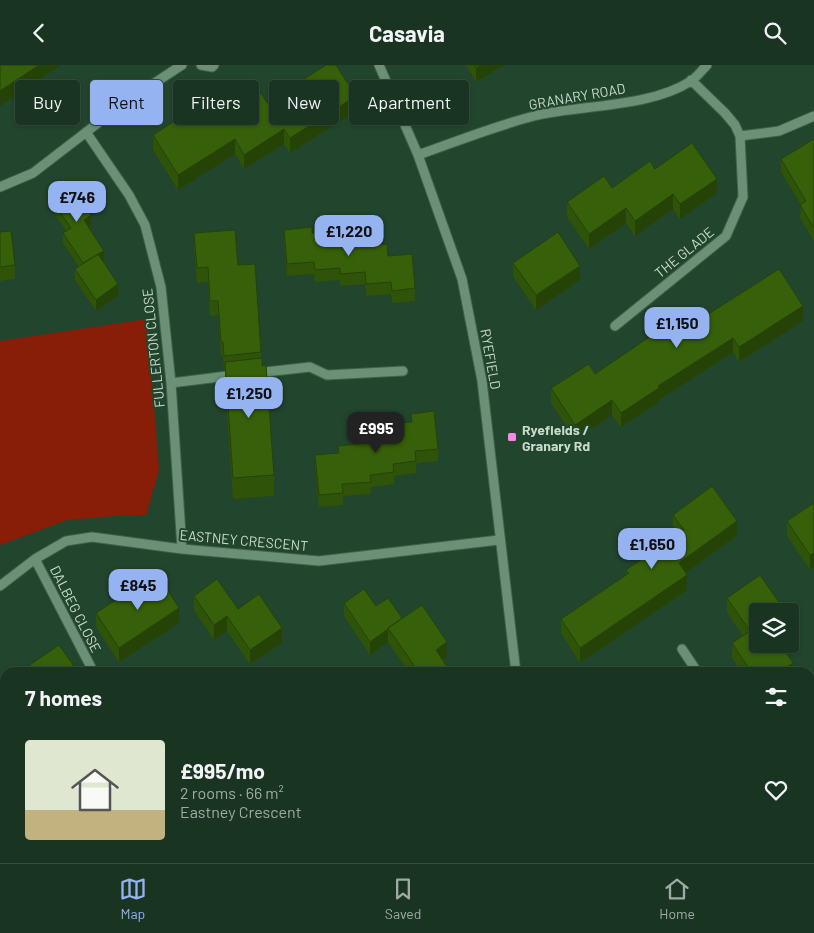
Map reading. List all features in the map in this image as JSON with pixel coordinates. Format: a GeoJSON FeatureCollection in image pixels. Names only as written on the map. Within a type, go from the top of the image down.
{"type":"FeatureCollection","features":[{"type":"Feature","properties":{"kind":"street"},"geometry":{"type":"LineString","coordinates":[[0,187],[33,173],[124,103],[182,65]]}},
{"type":"Feature","properties":{"kind":"street"},"geometry":{"type":"LineString","coordinates":[[201,65],[212,67],[214,65]]}},
{"type":"Feature","properties":{"kind":"street","name":"RYEFIELD"},"geometry":{"type":"LineString","coordinates":[[379,65],[418,155],[462,279],[482,381],[515,667]]}},
{"type":"Feature","properties":{"kind":"street","name":"GRANARY ROAD"},"geometry":{"type":"LineString","coordinates":[[418,155],[510,122],[666,93],[691,80],[708,65]]}},
{"type":"Feature","properties":{"kind":"street","name":"THE GLADE"},"geometry":{"type":"LineString","coordinates":[[615,326],[726,236],[743,197],[740,136],[735,125],[725,113],[691,80]]}},
{"type":"Feature","properties":{"kind":"street"},"geometry":{"type":"LineString","coordinates":[[740,136],[779,131],[814,116]]}},
{"type":"Feature","properties":{"kind":"street","name":"FULLERTON CLOSE"},"geometry":{"type":"LineString","coordinates":[[86,133],[129,195],[145,225],[161,287],[171,383],[182,549]]}},
{"type":"Feature","properties":{"kind":"street"},"geometry":{"type":"LineString","coordinates":[[171,383],[310,367],[327,375],[403,371]]}},
{"type":"Feature","properties":{"kind":"street","name":"EASTNEY CRESCENT"},"geometry":{"type":"LineString","coordinates":[[0,586],[35,559],[66,541],[92,537],[182,549],[319,561],[500,540]]}},
{"type":"Feature","properties":{"kind":"street","name":"DALBEG CLOSE"},"geometry":{"type":"LineString","coordinates":[[35,559],[91,667]]}},
{"type":"Feature","properties":{"kind":"street"},"geometry":{"type":"LineString","coordinates":[[682,649],[694,667]]}},
{"type":"Feature","properties":{"kind":"shaded area"},"geometry":{"type":"Polygon","coordinates":[[[147,319],[159,470],[146,515],[67,520],[0,545],[0,341],[147,319]]]}},
{"type":"Feature","properties":{"kind":"building"},"geometry":{"type":"Polygon","coordinates":[[[0,65],[39,65],[15,80],[0,91],[0,65]]]}},
{"type":"Feature","properties":{"kind":"building"},"geometry":{"type":"Polygon","coordinates":[[[326,65],[336,65],[349,85],[349,100],[339,107],[339,80],[303,80],[326,65]]]}},
{"type":"Feature","properties":{"kind":"building"},"geometry":{"type":"Polygon","coordinates":[[[261,93],[267,103],[269,102],[269,125],[310,125],[290,138],[284,129],[244,155],[235,139],[178,175],[153,135],[173,122],[173,125],[259,125],[259,94],[261,93]]]}},
{"type":"Feature","properties":{"kind":"building"},"geometry":{"type":"Polygon","coordinates":[[[814,139],[814,228],[800,205],[806,201],[781,159],[814,139]]]}},
{"type":"Feature","properties":{"kind":"building"},"geometry":{"type":"Polygon","coordinates":[[[692,143],[717,179],[680,204],[673,194],[635,221],[626,208],[589,234],[567,202],[604,176],[612,188],[650,161],[655,169],[692,143]]]}},
{"type":"Feature","properties":{"kind":"building"},"geometry":{"type":"Polygon","coordinates":[[[69,183],[91,215],[84,220],[104,251],[83,263],[63,233],[71,228],[49,196],[69,183]]]}},
{"type":"Feature","properties":{"kind":"building"},"geometry":{"type":"Polygon","coordinates":[[[312,227],[312,233],[336,231],[337,239],[362,237],[362,246],[387,244],[388,256],[412,254],[415,288],[392,291],[391,282],[366,284],[365,272],[340,274],[340,268],[315,270],[314,262],[287,264],[284,230],[312,227]]]}},
{"type":"Feature","properties":{"kind":"building"},"geometry":{"type":"Polygon","coordinates":[[[235,230],[238,265],[255,264],[261,352],[224,356],[218,301],[210,301],[208,267],[197,268],[194,233],[235,230]]]}},
{"type":"Feature","properties":{"kind":"building"},"geometry":{"type":"Polygon","coordinates":[[[11,231],[15,265],[0,267],[0,232],[11,231]]]}},
{"type":"Feature","properties":{"kind":"building"},"geometry":{"type":"Polygon","coordinates":[[[558,232],[580,266],[536,295],[513,263],[558,232]]]}},
{"type":"Feature","properties":{"kind":"building"},"geometry":{"type":"Polygon","coordinates":[[[98,254],[118,284],[96,300],[75,269],[98,254]]]}},
{"type":"Feature","properties":{"kind":"building"},"geometry":{"type":"Polygon","coordinates":[[[779,269],[803,306],[739,347],[733,338],[658,386],[659,388],[621,413],[612,400],[575,425],[551,388],[589,364],[595,374],[692,308],[699,320],[779,269]]]}},
{"type":"Feature","properties":{"kind":"building"},"geometry":{"type":"Polygon","coordinates":[[[262,358],[262,366],[266,365],[274,475],[233,478],[225,362],[262,358]]]}},
{"type":"Feature","properties":{"kind":"building"},"geometry":{"type":"Polygon","coordinates":[[[434,411],[438,449],[415,451],[416,461],[393,464],[394,472],[370,475],[371,482],[342,484],[343,493],[319,495],[315,455],[339,453],[338,446],[367,443],[366,434],[390,432],[389,424],[412,422],[411,414],[434,411]]]}},
{"type":"Feature","properties":{"kind":"building"},"geometry":{"type":"Polygon","coordinates":[[[712,486],[737,521],[679,563],[687,575],[580,648],[561,619],[629,573],[626,570],[684,530],[673,515],[712,486]]]}},
{"type":"Feature","properties":{"kind":"building"},"geometry":{"type":"Polygon","coordinates":[[[814,503],[814,553],[810,555],[787,521],[814,503]]]}},
{"type":"Feature","properties":{"kind":"building"},"geometry":{"type":"Polygon","coordinates":[[[157,573],[179,608],[119,648],[96,613],[157,573]]]}},
{"type":"Feature","properties":{"kind":"building"},"geometry":{"type":"Polygon","coordinates":[[[760,575],[780,603],[749,603],[749,630],[727,598],[760,575]]]}},
{"type":"Feature","properties":{"kind":"building"},"geometry":{"type":"Polygon","coordinates":[[[217,579],[238,609],[259,594],[282,628],[250,650],[227,616],[214,625],[194,596],[217,579]]]}},
{"type":"Feature","properties":{"kind":"building"},"geometry":{"type":"Polygon","coordinates":[[[364,589],[376,606],[388,598],[402,618],[370,642],[344,603],[364,589]]]}},
{"type":"Feature","properties":{"kind":"building"},"geometry":{"type":"Polygon","coordinates":[[[422,605],[447,642],[436,650],[447,667],[411,667],[414,665],[388,628],[422,605]]]}},
{"type":"Feature","properties":{"kind":"building"},"geometry":{"type":"Polygon","coordinates":[[[749,632],[749,653],[786,653],[793,663],[787,667],[748,667],[732,643],[749,632]]]}},
{"type":"Feature","properties":{"kind":"building"},"geometry":{"type":"Polygon","coordinates":[[[59,645],[74,667],[27,667],[59,645]]]}},
{"type":"Feature","properties":{"kind":"place","name":"Ryefields / Granary Rd"},"geometry":{"type":"Point","coordinates":[512,437]}}]}
